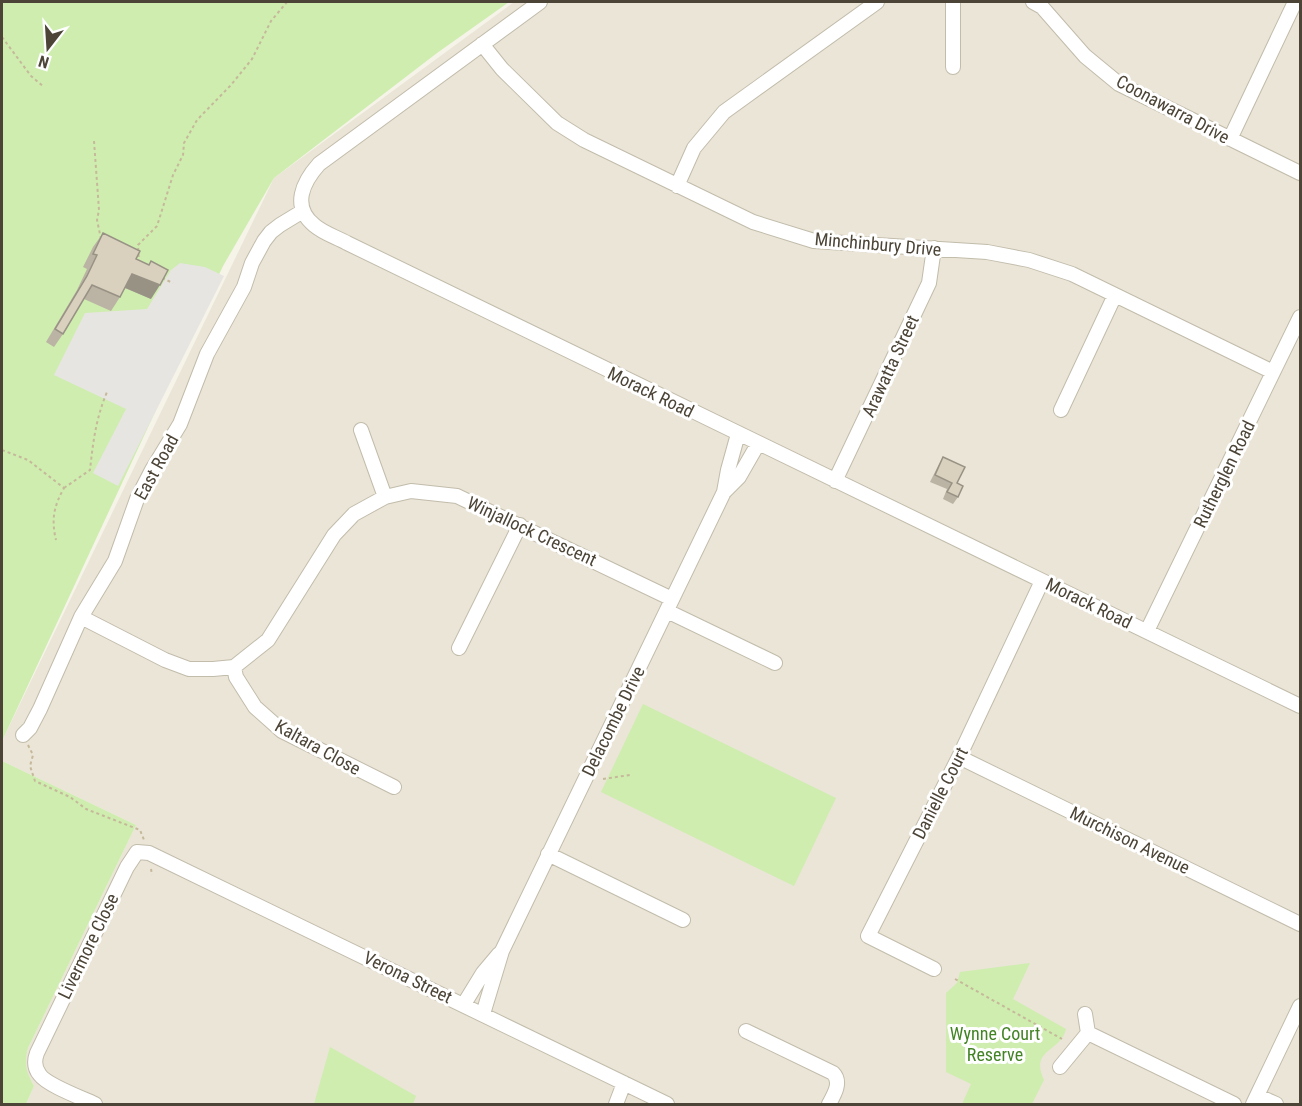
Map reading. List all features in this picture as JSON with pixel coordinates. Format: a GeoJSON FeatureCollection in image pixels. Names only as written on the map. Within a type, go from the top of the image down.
{"type":"FeatureCollection","features":[{"type":"Feature","properties":{"kind":"street"},"geometry":{"type":"LineString","coordinates":[[303,211],[301,198],[303,187],[308,176],[320,164],[540,2]]}},
{"type":"Feature","properties":{"kind":"street"},"geometry":{"type":"LineString","coordinates":[[677,186],[694,148],[724,112],[877,2]]}},
{"type":"Feature","properties":{"kind":"street"},"geometry":{"type":"LineString","coordinates":[[953,2],[953,68]]}},
{"type":"Feature","properties":{"kind":"street","name":"Coonawarra Drive"},"geometry":{"type":"LineString","coordinates":[[1033,2],[1042,7],[1085,56],[1119,84],[1300,173]]}},
{"type":"Feature","properties":{"kind":"street"},"geometry":{"type":"LineString","coordinates":[[1230,139],[1295,2]]}},
{"type":"Feature","properties":{"kind":"street","name":"Minchinbury Drive"},"geometry":{"type":"LineString","coordinates":[[482,44],[502,69],[557,123],[584,140],[753,222],[814,241],[987,252],[1029,260],[1072,274],[1273,372]]}},
{"type":"Feature","properties":{"kind":"street","name":"Morack Road"},"geometry":{"type":"LineString","coordinates":[[303,211],[317,228],[1300,706]]}},
{"type":"Feature","properties":{"kind":"street","name":"East Road"},"geometry":{"type":"LineString","coordinates":[[23,735],[30,728],[40,709],[81,617],[115,561],[137,500],[180,424],[207,354],[244,287],[260,248],[280,225],[303,211]]}},
{"type":"Feature","properties":{"kind":"street","name":"Arawatta Street"},"geometry":{"type":"LineString","coordinates":[[836,481],[929,283],[934,248]]}},
{"type":"Feature","properties":{"kind":"street"},"geometry":{"type":"LineString","coordinates":[[1061,410],[1115,295]]}},
{"type":"Feature","properties":{"kind":"street","name":"Rutherglen Road"},"geometry":{"type":"LineString","coordinates":[[1147,631],[1300,317]]}},
{"type":"Feature","properties":{"kind":"street"},"geometry":{"type":"LineString","coordinates":[[361,430],[385,496]]}},
{"type":"Feature","properties":{"kind":"street","name":"Delacombe Drive"},"geometry":{"type":"LineString","coordinates":[[483,1014],[502,951],[724,492],[738,434]]}},
{"type":"Feature","properties":{"kind":"street","name":"Delacombe Drive"},"geometry":{"type":"LineString","coordinates":[[724,492],[739,477],[758,444]]}},
{"type":"Feature","properties":{"kind":"street","name":"Winjallock Crescent"},"geometry":{"type":"LineString","coordinates":[[234,667],[268,640],[334,535],[354,514],[385,496],[411,491],[457,496],[520,525],[775,663]]}},
{"type":"Feature","properties":{"kind":"street"},"geometry":{"type":"LineString","coordinates":[[459,648],[520,525]]}},
{"type":"Feature","properties":{"kind":"street","name":"Danielle Court"},"geometry":{"type":"LineString","coordinates":[[934,969],[868,936],[959,757],[1042,581]]}},
{"type":"Feature","properties":{"kind":"street"},"geometry":{"type":"LineString","coordinates":[[81,617],[165,660],[189,669],[234,667]]}},
{"type":"Feature","properties":{"kind":"street","name":"Kaltara Close"},"geometry":{"type":"LineString","coordinates":[[234,667],[236,676],[255,707],[282,731],[394,787]]}},
{"type":"Feature","properties":{"kind":"street","name":"Murchison Avenue"},"geometry":{"type":"LineString","coordinates":[[959,757],[1300,924]]}},
{"type":"Feature","properties":{"kind":"street","name":"Livermore Close"},"geometry":{"type":"LineString","coordinates":[[95,1104],[40,1076],[34,1062],[127,867],[137,852],[149,852]]}},
{"type":"Feature","properties":{"kind":"street","name":"Verona Street"},"geometry":{"type":"LineString","coordinates":[[149,852],[667,1104]]}},
{"type":"Feature","properties":{"kind":"street"},"geometry":{"type":"LineString","coordinates":[[548,854],[683,920]]}},
{"type":"Feature","properties":{"kind":"street","name":"Delacombe Drive"},"geometry":{"type":"LineString","coordinates":[[464,1004],[483,973],[502,951]]}},
{"type":"Feature","properties":{"kind":"street"},"geometry":{"type":"LineString","coordinates":[[1276,1104],[1255,1100],[1300,1006]]}},
{"type":"Feature","properties":{"kind":"street"},"geometry":{"type":"LineString","coordinates":[[1060,1066],[1088,1033],[1085,1014]]}},
{"type":"Feature","properties":{"kind":"street"},"geometry":{"type":"LineString","coordinates":[[746,1030],[837,1076],[829,1104]]}},
{"type":"Feature","properties":{"kind":"street"},"geometry":{"type":"LineString","coordinates":[[1088,1033],[1234,1104]]}},
{"type":"Feature","properties":{"kind":"street"},"geometry":{"type":"LineString","coordinates":[[616,1104],[624,1083]]}},
{"type":"Feature","properties":{"kind":"path"},"geometry":{"type":"LineString","coordinates":[[140,269],[138,245],[157,226],[173,175],[183,155],[184,143],[197,120],[231,85],[252,59],[272,21],[287,2]]}},
{"type":"Feature","properties":{"kind":"path"},"geometry":{"type":"LineString","coordinates":[[2,36],[31,76],[44,87]]}},
{"type":"Feature","properties":{"kind":"path"},"geometry":{"type":"LineString","coordinates":[[94,141],[99,210],[98,230],[101,239]]}},
{"type":"Feature","properties":{"kind":"path"},"geometry":{"type":"LineString","coordinates":[[156,276],[173,283]]}},
{"type":"Feature","properties":{"kind":"path"},"geometry":{"type":"LineString","coordinates":[[56,540],[52,515],[54,507],[64,488],[90,470],[98,412],[107,392]]}},
{"type":"Feature","properties":{"kind":"path"},"geometry":{"type":"LineString","coordinates":[[2,450],[28,460],[64,488]]}},
{"type":"Feature","properties":{"kind":"path"},"geometry":{"type":"LineString","coordinates":[[23,735],[33,755],[30,766],[35,781],[70,797],[86,809],[140,830],[149,852]]}},
{"type":"Feature","properties":{"kind":"path"},"geometry":{"type":"LineString","coordinates":[[603,779],[630,775]]}},
{"type":"Feature","properties":{"kind":"path"},"geometry":{"type":"LineString","coordinates":[[955,979],[1062,1039]]}},
{"type":"Feature","properties":{"kind":"shaded area"},"geometry":{"type":"Polygon","coordinates":[[[514,2],[1300,2],[1300,1104],[26,1104],[34,1086],[27,1074],[25,1062],[28,1048],[136,825],[2,761],[2,741],[274,178],[514,2]]]}},
{"type":"Feature","properties":{"kind":"shaded area"},"geometry":{"type":"Polygon","coordinates":[[[180,263],[205,267],[224,276],[118,486],[93,473],[126,409],[54,375],[85,313],[147,309],[171,270],[180,263]]]}},
{"type":"Feature","properties":{"kind":"green space"},"geometry":{"type":"Polygon","coordinates":[[[2,2],[509,2],[437,53],[274,178],[223,266],[2,741],[2,2]]]}},
{"type":"Feature","properties":{"kind":"green space"},"geometry":{"type":"Polygon","coordinates":[[[643,704],[836,798],[794,886],[601,792],[643,704]]]}},
{"type":"Feature","properties":{"kind":"green space"},"geometry":{"type":"Polygon","coordinates":[[[2,761],[136,825],[28,1048],[26,1068],[34,1086],[26,1104],[2,1104],[2,761]]]}},
{"type":"Feature","properties":{"kind":"green space","name":"Wynne Court Reserve"},"geometry":{"type":"Polygon","coordinates":[[[1030,963],[1013,999],[1066,1029],[1063,1037],[1043,1056],[1040,1062],[1044,1080],[1032,1104],[962,1104],[971,1084],[946,1072],[946,993],[957,983],[960,972],[1030,963]]]}},
{"type":"Feature","properties":{"kind":"green space"},"geometry":{"type":"Polygon","coordinates":[[[330,1047],[416,1096],[413,1104],[314,1104],[330,1047]]]}},
{"type":"Feature","properties":{"kind":"building"},"geometry":{"type":"Polygon","coordinates":[[[103,233],[140,251],[136,259],[149,265],[151,261],[168,270],[160,285],[132,274],[120,297],[92,285],[63,334],[55,329],[87,276],[97,255],[93,254],[103,233]]]}},
{"type":"Feature","properties":{"kind":"building"},"geometry":{"type":"Polygon","coordinates":[[[943,457],[965,467],[957,483],[963,486],[958,497],[947,492],[952,483],[935,475],[943,457]]]}}]}
